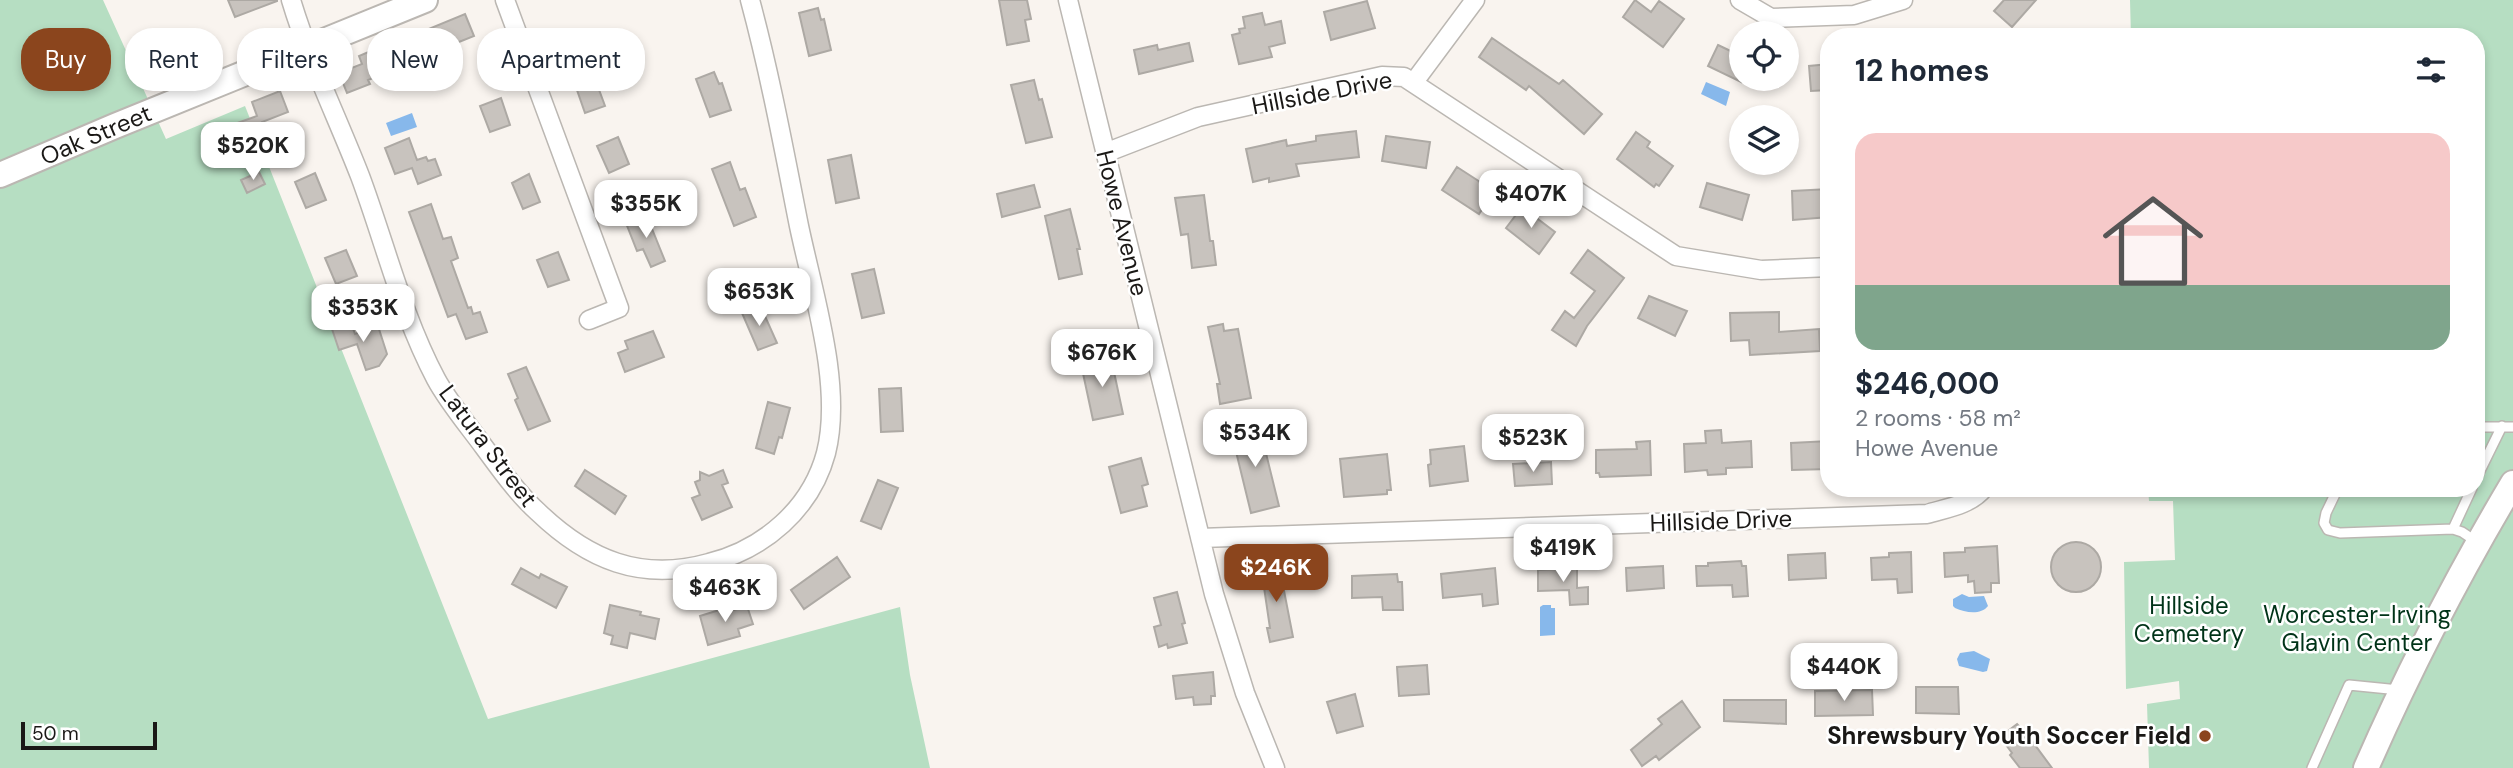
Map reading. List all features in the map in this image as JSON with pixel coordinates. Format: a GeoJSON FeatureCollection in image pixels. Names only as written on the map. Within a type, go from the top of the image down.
{"type":"FeatureCollection","features":[{"type":"Feature","properties":{"kind":"street","name":"Latura Street"},"geometry":{"type":"LineString","coordinates":[[291,0],[300,28]]}},
{"type":"Feature","properties":{"kind":"street","name":"Oak Street"},"geometry":{"type":"LineString","coordinates":[[353,29],[425,0]]}},
{"type":"Feature","properties":{"kind":"street"},"geometry":{"type":"LineString","coordinates":[[505,0],[619,308],[589,320]]}},
{"type":"Feature","properties":{"kind":"street","name":"Latura Street"},"geometry":{"type":"LineString","coordinates":[[325,91],[349,147],[419,343],[450,401],[517,490],[562,533],[590,552],[619,565],[668,570],[693,567],[730,556],[778,528],[812,488],[829,438],[831,400],[822,332],[750,0]]}},
{"type":"Feature","properties":{"kind":"street","name":"Howe Avenue"},"geometry":{"type":"LineString","coordinates":[[1068,0],[1214,594],[1240,675],[1275,768]]}},
{"type":"Feature","properties":{"kind":"street"},"geometry":{"type":"LineString","coordinates":[[1414,82],[1475,0]]}},
{"type":"Feature","properties":{"kind":"street"},"geometry":{"type":"LineString","coordinates":[[1740,0],[1771,18],[1854,15],[1903,0]]}},
{"type":"Feature","properties":{"kind":"street","name":"Oak Street"},"geometry":{"type":"LineString","coordinates":[[0,175],[237,76]]}},
{"type":"Feature","properties":{"kind":"street","name":"Hillside Drive"},"geometry":{"type":"LineString","coordinates":[[1105,153],[1198,117],[1382,76],[1404,77],[1676,256],[1761,270],[1820,267]]}},
{"type":"Feature","properties":{"kind":"street"},"geometry":{"type":"LineString","coordinates":[[2366,768],[2400,690],[2477,542],[2513,483]]}},
{"type":"Feature","properties":{"kind":"street","name":"Hillside Drive"},"geometry":{"type":"LineString","coordinates":[[1200,538],[1927,513],[1959,505],[1975,497]]}},
{"type":"Feature","properties":{"kind":"lane"},"geometry":{"type":"LineString","coordinates":[[2485,461],[2502,426]]}},
{"type":"Feature","properties":{"kind":"lane"},"geometry":{"type":"LineString","coordinates":[[2485,427],[2513,427]]}},
{"type":"Feature","properties":{"kind":"lane"},"geometry":{"type":"LineString","coordinates":[[2334,497],[2324,523],[2328,530],[2340,533],[2452,529],[2477,542]]}},
{"type":"Feature","properties":{"kind":"lane"},"geometry":{"type":"LineString","coordinates":[[2452,529],[2468,497]]}},
{"type":"Feature","properties":{"kind":"lane"},"geometry":{"type":"LineString","coordinates":[[2312,768],[2349,685],[2400,690]]}},
{"type":"Feature","properties":{"kind":"green space"},"geometry":{"type":"Polygon","coordinates":[[[0,0],[103,0],[125,49],[125,91],[144,91],[166,139],[245,106],[488,719],[900,607],[910,675],[930,768],[0,768],[0,0]]]}},
{"type":"Feature","properties":{"kind":"green space","name":"Worcester-Irving Glavin Center"},"geometry":{"type":"Polygon","coordinates":[[[2130,0],[2513,0],[2513,768],[2149,768],[2147,704],[2180,699],[2179,681],[2126,689],[2124,562],[2175,560],[2173,501],[2149,501],[2149,497],[2485,497],[2485,28],[2131,28],[2130,0]]]}},
{"type":"Feature","properties":{"kind":"water"},"geometry":{"type":"Polygon","coordinates":[[[1706,82],[1730,92],[1726,106],[1701,94],[1706,82]]]}},
{"type":"Feature","properties":{"kind":"water"},"geometry":{"type":"Polygon","coordinates":[[[412,113],[417,127],[391,136],[386,123],[412,113]]]}},
{"type":"Feature","properties":{"kind":"water"},"geometry":{"type":"Polygon","coordinates":[[[1962,594],[1969,597],[1984,596],[1988,606],[1973,612],[1955,608],[1953,599],[1962,594]]]}},
{"type":"Feature","properties":{"kind":"water"},"geometry":{"type":"Polygon","coordinates":[[[1543,605],[1555,608],[1555,635],[1540,636],[1540,607],[1543,605]]]}},
{"type":"Feature","properties":{"kind":"water"},"geometry":{"type":"Polygon","coordinates":[[[1974,651],[1990,659],[1987,671],[1959,666],[1957,659],[1960,653],[1974,651]]]}},
{"type":"Feature","properties":{"kind":"building"},"geometry":{"type":"Polygon","coordinates":[[[228,0],[277,0],[277,1],[235,17],[228,0]]]}},
{"type":"Feature","properties":{"kind":"building"},"geometry":{"type":"Polygon","coordinates":[[[999,0],[1027,0],[1031,19],[1025,20],[1029,41],[1007,45],[999,0]]]}},
{"type":"Feature","properties":{"kind":"building"},"geometry":{"type":"Polygon","coordinates":[[[1635,0],[1651,12],[1659,1],[1684,19],[1663,47],[1623,17],[1635,0]]]}},
{"type":"Feature","properties":{"kind":"building"},"geometry":{"type":"Polygon","coordinates":[[[2004,0],[2036,0],[2012,27],[1994,11],[2004,0]]]}},
{"type":"Feature","properties":{"kind":"building"},"geometry":{"type":"Polygon","coordinates":[[[1367,1],[1375,28],[1331,40],[1324,12],[1367,1]]]}},
{"type":"Feature","properties":{"kind":"building"},"geometry":{"type":"Polygon","coordinates":[[[818,8],[821,20],[824,19],[831,50],[809,56],[799,13],[818,8]]]}},
{"type":"Feature","properties":{"kind":"building"},"geometry":{"type":"Polygon","coordinates":[[[1262,13],[1265,25],[1281,21],[1285,43],[1269,47],[1272,57],[1239,64],[1232,35],[1245,28],[1243,17],[1262,13]]]}},
{"type":"Feature","properties":{"kind":"building"},"geometry":{"type":"Polygon","coordinates":[[[465,14],[474,36],[463,40],[463,28],[431,28],[465,14]]]}},
{"type":"Feature","properties":{"kind":"building"},"geometry":{"type":"Polygon","coordinates":[[[1492,38],[1559,84],[1563,80],[1602,114],[1584,134],[1529,86],[1526,90],[1479,57],[1492,38]]]}},
{"type":"Feature","properties":{"kind":"building"},"geometry":{"type":"Polygon","coordinates":[[[1189,43],[1193,61],[1139,74],[1134,50],[1157,45],[1158,50],[1189,43]]]}},
{"type":"Feature","properties":{"kind":"building"},"geometry":{"type":"Polygon","coordinates":[[[1718,45],[1729,50],[1729,76],[1708,66],[1718,45]]]}},
{"type":"Feature","properties":{"kind":"building"},"geometry":{"type":"Polygon","coordinates":[[[367,53],[367,85],[353,91],[353,68],[362,64],[359,56],[367,53]]]}},
{"type":"Feature","properties":{"kind":"building"},"geometry":{"type":"Polygon","coordinates":[[[1820,65],[1820,90],[1811,91],[1809,66],[1820,65]]]}},
{"type":"Feature","properties":{"kind":"building"},"geometry":{"type":"Polygon","coordinates":[[[714,72],[719,84],[722,83],[731,110],[710,117],[696,79],[714,72]]]}},
{"type":"Feature","properties":{"kind":"building"},"geometry":{"type":"Polygon","coordinates":[[[1034,80],[1052,137],[1026,143],[1011,85],[1034,80]]]}},
{"type":"Feature","properties":{"kind":"building"},"geometry":{"type":"Polygon","coordinates":[[[280,91],[288,112],[262,122],[267,135],[245,144],[237,123],[257,116],[252,102],[280,91]]]}},
{"type":"Feature","properties":{"kind":"building"},"geometry":{"type":"Polygon","coordinates":[[[577,91],[599,91],[605,106],[585,113],[577,91]]]}},
{"type":"Feature","properties":{"kind":"building"},"geometry":{"type":"Polygon","coordinates":[[[501,98],[510,125],[490,132],[480,106],[501,98]]]}},
{"type":"Feature","properties":{"kind":"building"},"geometry":{"type":"Polygon","coordinates":[[[1356,131],[1359,157],[1296,164],[1299,176],[1253,182],[1246,149],[1286,140],[1287,146],[1316,141],[1316,136],[1356,131]]]}},
{"type":"Feature","properties":{"kind":"building"},"geometry":{"type":"Polygon","coordinates":[[[1636,132],[1650,142],[1647,147],[1673,166],[1659,186],[1656,184],[1654,187],[1617,159],[1636,132]]]}},
{"type":"Feature","properties":{"kind":"building"},"geometry":{"type":"Polygon","coordinates":[[[1386,136],[1430,142],[1426,168],[1382,161],[1386,136]]]}},
{"type":"Feature","properties":{"kind":"building"},"geometry":{"type":"Polygon","coordinates":[[[618,137],[629,164],[609,173],[597,146],[618,137]]]}},
{"type":"Feature","properties":{"kind":"building"},"geometry":{"type":"Polygon","coordinates":[[[409,138],[417,160],[426,157],[428,161],[435,159],[441,175],[418,184],[412,168],[395,174],[385,148],[409,138]]]}},
{"type":"Feature","properties":{"kind":"building"},"geometry":{"type":"Polygon","coordinates":[[[851,155],[859,198],[836,203],[828,160],[851,155]]]}},
{"type":"Feature","properties":{"kind":"building"},"geometry":{"type":"Polygon","coordinates":[[[730,162],[740,190],[745,188],[756,217],[734,226],[712,169],[730,162]]]}},
{"type":"Feature","properties":{"kind":"building"},"geometry":{"type":"Polygon","coordinates":[[[1457,167],[1494,191],[1479,214],[1442,190],[1457,167]]]}},
{"type":"Feature","properties":{"kind":"building"},"geometry":{"type":"Polygon","coordinates":[[[259,172],[265,184],[247,193],[241,180],[259,172]]]}},
{"type":"Feature","properties":{"kind":"building"},"geometry":{"type":"Polygon","coordinates":[[[315,173],[326,200],[306,208],[295,182],[315,173]]]}},
{"type":"Feature","properties":{"kind":"building"},"geometry":{"type":"Polygon","coordinates":[[[529,174],[540,202],[523,209],[512,183],[529,174]]]}},
{"type":"Feature","properties":{"kind":"building"},"geometry":{"type":"Polygon","coordinates":[[[1707,183],[1749,195],[1742,220],[1700,207],[1707,183]]]}},
{"type":"Feature","properties":{"kind":"building"},"geometry":{"type":"Polygon","coordinates":[[[1034,185],[1040,207],[1002,217],[997,194],[1034,185]]]}},
{"type":"Feature","properties":{"kind":"building"},"geometry":{"type":"Polygon","coordinates":[[[1820,189],[1820,218],[1793,220],[1792,191],[1820,189]]]}},
{"type":"Feature","properties":{"kind":"building"},"geometry":{"type":"Polygon","coordinates":[[[1204,195],[1216,265],[1192,268],[1188,234],[1181,235],[1175,198],[1204,195]]]}},
{"type":"Feature","properties":{"kind":"building"},"geometry":{"type":"Polygon","coordinates":[[[431,204],[443,239],[451,237],[458,258],[451,261],[468,308],[471,307],[473,314],[480,312],[487,332],[466,339],[456,314],[448,317],[409,212],[431,204]]]}},
{"type":"Feature","properties":{"kind":"building"},"geometry":{"type":"Polygon","coordinates":[[[1522,207],[1555,232],[1539,254],[1506,228],[1522,207]]]}},
{"type":"Feature","properties":{"kind":"building"},"geometry":{"type":"Polygon","coordinates":[[[1070,209],[1080,249],[1077,249],[1082,274],[1059,279],[1045,216],[1070,209]]]}},
{"type":"Feature","properties":{"kind":"building"},"geometry":{"type":"Polygon","coordinates":[[[646,214],[665,261],[651,267],[643,249],[637,251],[626,223],[646,214]]]}},
{"type":"Feature","properties":{"kind":"building"},"geometry":{"type":"Polygon","coordinates":[[[346,250],[357,276],[336,284],[325,258],[346,250]]]}},
{"type":"Feature","properties":{"kind":"building"},"geometry":{"type":"Polygon","coordinates":[[[1588,250],[1624,278],[1587,326],[1576,346],[1552,330],[1565,311],[1574,318],[1595,291],[1571,273],[1588,250]]]}},
{"type":"Feature","properties":{"kind":"building"},"geometry":{"type":"Polygon","coordinates":[[[558,252],[569,280],[548,287],[537,260],[558,252]]]}},
{"type":"Feature","properties":{"kind":"building"},"geometry":{"type":"Polygon","coordinates":[[[874,269],[884,313],[862,318],[852,274],[874,269]]]}},
{"type":"Feature","properties":{"kind":"building"},"geometry":{"type":"Polygon","coordinates":[[[1649,296],[1687,311],[1675,336],[1638,318],[1649,296]]]}},
{"type":"Feature","properties":{"kind":"building"},"geometry":{"type":"Polygon","coordinates":[[[760,305],[777,343],[758,350],[742,313],[760,305]]]}},
{"type":"Feature","properties":{"kind":"building"},"geometry":{"type":"Polygon","coordinates":[[[1779,312],[1779,332],[1819,329],[1820,351],[1750,355],[1749,340],[1731,341],[1730,313],[1779,312]]]}},
{"type":"Feature","properties":{"kind":"building"},"geometry":{"type":"Polygon","coordinates":[[[351,323],[355,334],[378,326],[387,354],[379,366],[366,370],[357,344],[339,350],[332,329],[351,323]]]}},
{"type":"Feature","properties":{"kind":"building"},"geometry":{"type":"Polygon","coordinates":[[[1223,324],[1224,331],[1238,329],[1251,398],[1220,404],[1217,384],[1220,384],[1208,327],[1223,324]]]}},
{"type":"Feature","properties":{"kind":"building"},"geometry":{"type":"Polygon","coordinates":[[[653,331],[664,357],[625,372],[618,353],[628,349],[625,341],[653,331]]]}},
{"type":"Feature","properties":{"kind":"building"},"geometry":{"type":"Polygon","coordinates":[[[1111,358],[1123,414],[1093,420],[1081,364],[1111,358]]]}},
{"type":"Feature","properties":{"kind":"building"},"geometry":{"type":"Polygon","coordinates":[[[526,367],[550,421],[528,430],[515,400],[518,398],[508,374],[526,367]]]}},
{"type":"Feature","properties":{"kind":"building"},"geometry":{"type":"Polygon","coordinates":[[[901,388],[903,431],[881,432],[879,389],[901,388]]]}},
{"type":"Feature","properties":{"kind":"building"},"geometry":{"type":"Polygon","coordinates":[[[768,402],[790,408],[782,438],[779,437],[774,454],[756,448],[768,402]]]}},
{"type":"Feature","properties":{"kind":"building"},"geometry":{"type":"Polygon","coordinates":[[[1259,425],[1279,506],[1251,513],[1231,431],[1259,425]]]}},
{"type":"Feature","properties":{"kind":"building"},"geometry":{"type":"Polygon","coordinates":[[[1721,430],[1722,443],[1751,441],[1752,467],[1726,468],[1726,474],[1708,475],[1707,470],[1685,472],[1684,444],[1706,443],[1705,431],[1721,430]]]}},
{"type":"Feature","properties":{"kind":"building"},"geometry":{"type":"Polygon","coordinates":[[[1650,441],[1651,475],[1600,477],[1599,473],[1596,473],[1596,450],[1637,449],[1636,442],[1650,441]]]}},
{"type":"Feature","properties":{"kind":"building"},"geometry":{"type":"Polygon","coordinates":[[[1820,441],[1820,469],[1792,470],[1791,443],[1820,441]]]}},
{"type":"Feature","properties":{"kind":"building"},"geometry":{"type":"Polygon","coordinates":[[[1464,446],[1468,481],[1430,486],[1430,450],[1464,446]]]}},
{"type":"Feature","properties":{"kind":"building"},"geometry":{"type":"Polygon","coordinates":[[[1387,454],[1391,490],[1387,490],[1387,494],[1344,497],[1340,459],[1387,454]]]}},
{"type":"Feature","properties":{"kind":"building"},"geometry":{"type":"Polygon","coordinates":[[[1141,458],[1148,484],[1142,486],[1147,506],[1121,513],[1109,467],[1141,458]]]}},
{"type":"Feature","properties":{"kind":"building"},"geometry":{"type":"Polygon","coordinates":[[[1551,462],[1552,484],[1515,486],[1513,464],[1551,462]]]}},
{"type":"Feature","properties":{"kind":"building"},"geometry":{"type":"Polygon","coordinates":[[[585,470],[626,496],[615,514],[575,486],[585,470]]]}},
{"type":"Feature","properties":{"kind":"building"},"geometry":{"type":"Polygon","coordinates":[[[723,470],[728,483],[722,485],[732,507],[702,520],[692,498],[700,495],[695,482],[700,480],[700,472],[709,476],[723,470]]]}},
{"type":"Feature","properties":{"kind":"building"},"geometry":{"type":"Polygon","coordinates":[[[878,480],[898,488],[881,529],[861,521],[878,480]]]}},
{"type":"Feature","properties":{"kind":"building"},"geometry":{"type":"Polygon","coordinates":[[[2076,542],[2094,549],[2101,567],[2094,585],[2076,592],[2058,585],[2051,567],[2058,549],[2076,542]]]}},
{"type":"Feature","properties":{"kind":"building"},"geometry":{"type":"Polygon","coordinates":[[[1997,546],[1999,583],[1991,583],[1991,592],[1975,593],[1974,581],[1968,582],[1968,575],[1945,577],[1944,553],[1965,552],[1965,548],[1997,546]]]}},
{"type":"Feature","properties":{"kind":"building"},"geometry":{"type":"Polygon","coordinates":[[[1911,552],[1912,592],[1898,593],[1897,579],[1872,580],[1871,558],[1889,557],[1889,553],[1911,552]]]}},
{"type":"Feature","properties":{"kind":"building"},"geometry":{"type":"Polygon","coordinates":[[[1825,553],[1826,578],[1789,580],[1788,555],[1825,553]]]}},
{"type":"Feature","properties":{"kind":"building"},"geometry":{"type":"Polygon","coordinates":[[[837,557],[850,577],[804,609],[791,590],[837,557]]]}},
{"type":"Feature","properties":{"kind":"building"},"geometry":{"type":"Polygon","coordinates":[[[1741,561],[1742,566],[1746,566],[1748,596],[1733,597],[1732,585],[1697,586],[1696,566],[1741,561]]]}},
{"type":"Feature","properties":{"kind":"building"},"geometry":{"type":"Polygon","coordinates":[[[1279,565],[1293,637],[1270,642],[1261,567],[1279,565]]]}},
{"type":"Feature","properties":{"kind":"building"},"geometry":{"type":"Polygon","coordinates":[[[1663,566],[1664,588],[1627,591],[1626,568],[1663,566]]]}},
{"type":"Feature","properties":{"kind":"building"},"geometry":{"type":"Polygon","coordinates":[[[521,568],[539,578],[541,574],[567,587],[556,608],[512,584],[521,568]]]}},
{"type":"Feature","properties":{"kind":"building"},"geometry":{"type":"Polygon","coordinates":[[[1495,568],[1498,604],[1483,606],[1482,594],[1443,598],[1441,574],[1495,568]]]}},
{"type":"Feature","properties":{"kind":"building"},"geometry":{"type":"Polygon","coordinates":[[[1577,568],[1577,588],[1588,587],[1588,604],[1570,605],[1569,590],[1538,591],[1538,570],[1577,568]]]}},
{"type":"Feature","properties":{"kind":"building"},"geometry":{"type":"Polygon","coordinates":[[[1397,574],[1398,582],[1402,582],[1403,610],[1383,610],[1382,597],[1352,598],[1352,576],[1397,574]]]}},
{"type":"Feature","properties":{"kind":"building"},"geometry":{"type":"Polygon","coordinates":[[[1177,592],[1187,643],[1168,648],[1167,644],[1159,647],[1154,627],[1161,625],[1154,598],[1177,592]]]}},
{"type":"Feature","properties":{"kind":"building"},"geometry":{"type":"Polygon","coordinates":[[[610,605],[659,619],[655,639],[630,633],[627,648],[611,644],[613,636],[604,633],[610,605]]]}},
{"type":"Feature","properties":{"kind":"building"},"geometry":{"type":"Polygon","coordinates":[[[747,606],[753,624],[738,629],[740,636],[708,645],[700,616],[729,607],[730,611],[747,606]]]}},
{"type":"Feature","properties":{"kind":"building"},"geometry":{"type":"Polygon","coordinates":[[[1427,665],[1429,694],[1399,696],[1397,667],[1427,665]]]}},
{"type":"Feature","properties":{"kind":"building"},"geometry":{"type":"Polygon","coordinates":[[[1213,672],[1215,696],[1211,696],[1211,704],[1194,705],[1193,697],[1176,699],[1173,676],[1213,672]]]}},
{"type":"Feature","properties":{"kind":"building"},"geometry":{"type":"Polygon","coordinates":[[[1916,687],[1958,687],[1959,714],[1916,713],[1916,687]]]}},
{"type":"Feature","properties":{"kind":"building"},"geometry":{"type":"Polygon","coordinates":[[[1872,690],[1873,715],[1815,716],[1815,691],[1872,690]]]}},
{"type":"Feature","properties":{"kind":"building"},"geometry":{"type":"Polygon","coordinates":[[[1355,694],[1363,726],[1337,733],[1327,702],[1355,694]]]}},
{"type":"Feature","properties":{"kind":"building"},"geometry":{"type":"Polygon","coordinates":[[[1724,700],[1786,700],[1786,724],[1724,721],[1724,700]]]}},
{"type":"Feature","properties":{"kind":"building"},"geometry":{"type":"Polygon","coordinates":[[[1682,701],[1700,727],[1659,760],[1656,756],[1642,766],[1631,750],[1662,724],[1658,719],[1682,701]]]}},
{"type":"Feature","properties":{"kind":"building"},"geometry":{"type":"Polygon","coordinates":[[[2017,724],[2052,768],[2020,768],[2000,737],[2017,724]]]}},
{"type":"Feature","properties":{"kind":"place","name":"Shrewsbury Youth Soccer Field"},"geometry":{"type":"Point","coordinates":[2205,736]}},
{"type":"Feature","properties":{"kind":"park label","name":"Hillside Cemetery"},"geometry":{"type":"Point","coordinates":[2189,620]}}]}
